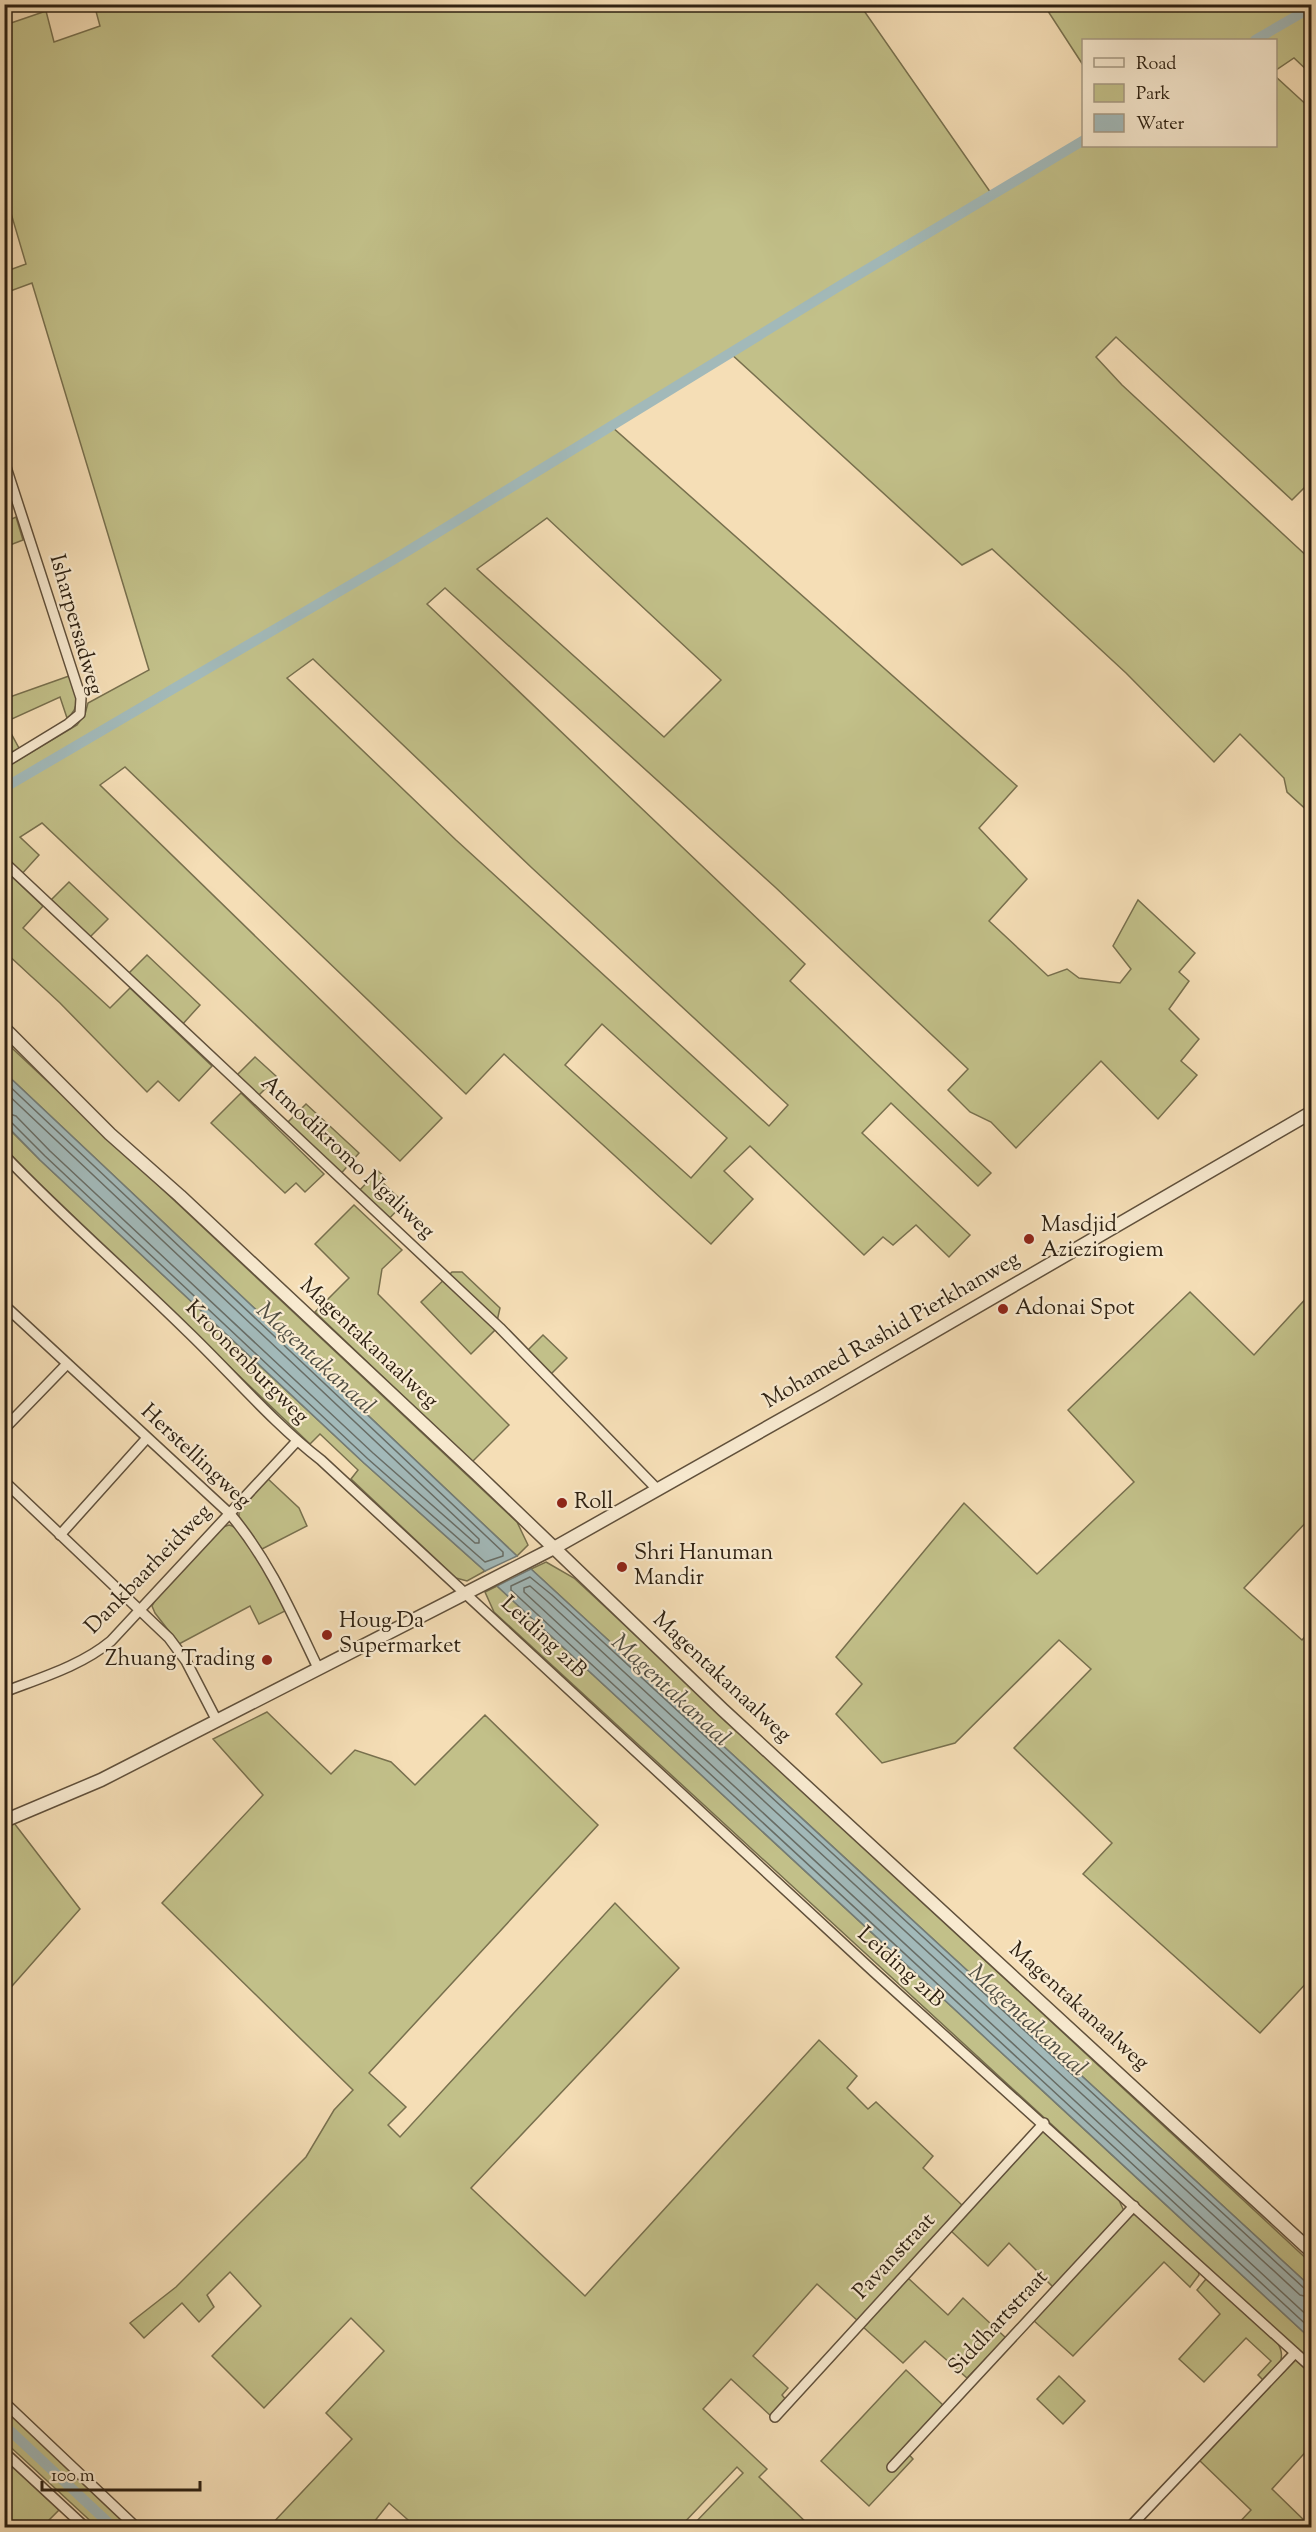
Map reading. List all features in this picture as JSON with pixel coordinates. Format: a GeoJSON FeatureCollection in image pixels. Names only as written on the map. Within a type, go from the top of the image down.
{"type":"FeatureCollection","features":[{"type":"Feature","properties":{"kind":"street","name":"Isharpersadweg"},"geometry":{"type":"LineString","coordinates":[[4,461],[81,698],[80,714],[68,724],[4,763]]}},
{"type":"Feature","properties":{"kind":"street","name":"Atmodikromo Ngaliweg"},"geometry":{"type":"LineString","coordinates":[[4,862],[500,1328],[657,1489]]}},
{"type":"Feature","properties":{"kind":"street","name":"Magentakanaalweg"},"geometry":{"type":"LineString","coordinates":[[4,1028],[110,1134],[311,1318],[723,1710],[1311,2252]]}},
{"type":"Feature","properties":{"kind":"street","name":"Mohamed Rashid Pierkhanweg"},"geometry":{"type":"LineString","coordinates":[[4,1821],[101,1780],[216,1719],[554,1548],[832,1390],[1311,1112]]}},
{"type":"Feature","properties":{"kind":"street","name":"Kroonenburgweg"},"geometry":{"type":"LineString","coordinates":[[4,1155],[37,1190],[199,1342],[297,1441],[321,1460],[465,1592]]}},
{"type":"Feature","properties":{"kind":"street","name":"Herstellingweg"},"geometry":{"type":"LineString","coordinates":[[4,1305],[230,1514],[271,1571],[318,1668]]}},
{"type":"Feature","properties":{"kind":"street"},"geometry":{"type":"LineString","coordinates":[[4,1429],[67,1364]]}},
{"type":"Feature","properties":{"kind":"street"},"geometry":{"type":"LineString","coordinates":[[60,1535],[147,1438]]}},
{"type":"Feature","properties":{"kind":"street","name":"Dankbaarheidweg"},"geometry":{"type":"LineString","coordinates":[[4,1692],[92,1655],[111,1641],[141,1612],[297,1441]]}},
{"type":"Feature","properties":{"kind":"street"},"geometry":{"type":"LineString","coordinates":[[4,1481],[169,1638],[186,1661],[216,1719]]}},
{"type":"Feature","properties":{"kind":"street","name":"Leiding 21B"},"geometry":{"type":"LineString","coordinates":[[465,1592],[874,1972],[1044,2123],[1311,2368]]}},
{"type":"Feature","properties":{"kind":"street","name":"Pavanstraat"},"geometry":{"type":"LineString","coordinates":[[775,2417],[1044,2123]]}},
{"type":"Feature","properties":{"kind":"street","name":"Siddhartstraat"},"geometry":{"type":"LineString","coordinates":[[892,2467],[1134,2206]]}},
{"type":"Feature","properties":{"kind":"street"},"geometry":{"type":"LineString","coordinates":[[1129,2528],[1295,2353]]}},
{"type":"Feature","properties":{"kind":"street"},"geometry":{"type":"LineString","coordinates":[[4,2402],[137,2528]]}},
{"type":"Feature","properties":{"kind":"street"},"geometry":{"type":"LineString","coordinates":[[4,2452],[86,2528]]}},
{"type":"Feature","properties":{"kind":"green space"},"geometry":{"type":"Polygon","coordinates":[[[94,4],[860,5],[993,196],[1082,141],[1082,147],[1277,147],[1277,78],[1311,109],[1311,485],[1309,483],[1292,500],[1116,337],[1096,357],[1122,385],[1311,560],[1311,814],[1287,792],[1284,778],[1240,734],[1214,762],[1126,673],[992,549],[962,565],[730,353],[611,426],[1017,786],[979,828],[1027,879],[989,921],[1048,976],[1067,969],[1079,978],[1120,983],[1131,969],[1113,946],[1138,900],[1195,953],[1179,972],[1189,981],[1169,1009],[1199,1039],[1181,1061],[1197,1075],[1158,1119],[1101,1061],[1016,1148],[991,1122],[970,1112],[948,1090],[968,1069],[775,887],[445,588],[427,604],[805,964],[790,981],[991,1173],[978,1186],[891,1103],[862,1133],[970,1235],[949,1257],[916,1225],[893,1245],[883,1237],[864,1255],[750,1146],[724,1171],[753,1199],[711,1244],[504,1054],[466,1094],[125,767],[100,785],[442,1118],[400,1161],[42,823],[20,837],[39,855],[20,876],[5,861],[5,768],[77,725],[85,714],[88,703],[149,670],[32,283],[5,293],[4,272],[26,264],[5,193],[5,6],[11,23],[46,11],[54,42],[100,26],[94,4]],[[547,518],[477,569],[664,737],[721,680],[547,518]],[[313,659],[287,678],[456,840],[769,1126],[788,1105],[532,868],[313,659]],[[602,1024],[565,1065],[691,1178],[727,1138],[602,1024]]]}},
{"type":"Feature","properties":{"kind":"green space"},"geometry":{"type":"Polygon","coordinates":[[[1044,5],[1311,5],[1311,74],[1294,58],[1277,69],[1277,39],[1082,39],[1082,63],[1044,5]]]}},
{"type":"Feature","properties":{"kind":"green space"},"geometry":{"type":"Polygon","coordinates":[[[16,517],[23,540],[5,547],[5,522],[16,517]]]}},
{"type":"Feature","properties":{"kind":"green space"},"geometry":{"type":"Polygon","coordinates":[[[69,676],[76,698],[75,709],[72,713],[67,718],[60,697],[5,722],[20,750],[5,759],[4,699],[69,676]]]}},
{"type":"Feature","properties":{"kind":"green space"},"geometry":{"type":"Polygon","coordinates":[[[5,870],[43,906],[23,928],[110,1008],[130,988],[212,1066],[179,1101],[158,1081],[147,1092],[60,1003],[5,952],[5,870]]]}},
{"type":"Feature","properties":{"kind":"green space"},"geometry":{"type":"Polygon","coordinates":[[[69,882],[108,919],[87,940],[48,903],[69,882]]]}},
{"type":"Feature","properties":{"kind":"green space"},"geometry":{"type":"Polygon","coordinates":[[[147,955],[200,1005],[181,1026],[126,976],[147,955]]]}},
{"type":"Feature","properties":{"kind":"green space"},"geometry":{"type":"Polygon","coordinates":[[[4,1038],[13,1049],[517,1522],[528,1545],[517,1556],[5,1073],[4,1038]]]}},
{"type":"Feature","properties":{"kind":"green space"},"geometry":{"type":"Polygon","coordinates":[[[255,1057],[277,1077],[256,1098],[235,1077],[255,1057]]]}},
{"type":"Feature","properties":{"kind":"green space"},"geometry":{"type":"Polygon","coordinates":[[[241,1093],[324,1174],[305,1192],[296,1183],[285,1193],[211,1123],[241,1093]]]}},
{"type":"Feature","properties":{"kind":"green space"},"geometry":{"type":"Polygon","coordinates":[[[306,1104],[359,1153],[338,1177],[284,1126],[306,1104]]]}},
{"type":"Feature","properties":{"kind":"green space"},"geometry":{"type":"Polygon","coordinates":[[[4,1124],[364,1463],[485,1571],[467,1581],[456,1578],[351,1479],[358,1470],[320,1434],[310,1444],[20,1165],[5,1148],[4,1124]]]}},
{"type":"Feature","properties":{"kind":"green space"},"geometry":{"type":"Polygon","coordinates":[[[378,1171],[385,1177],[381,1181],[404,1203],[384,1224],[355,1195],[378,1171]]]}},
{"type":"Feature","properties":{"kind":"green space"},"geometry":{"type":"Polygon","coordinates":[[[354,1205],[402,1250],[382,1269],[378,1294],[509,1425],[472,1462],[315,1312],[349,1278],[315,1244],[354,1205]]]}},
{"type":"Feature","properties":{"kind":"green space"},"geometry":{"type":"Polygon","coordinates":[[[452,1272],[462,1272],[500,1308],[495,1330],[471,1354],[421,1302],[452,1272]]]}},
{"type":"Feature","properties":{"kind":"green space"},"geometry":{"type":"Polygon","coordinates":[[[1190,1292],[1254,1355],[1311,1293],[1311,1517],[1244,1588],[1302,1640],[1311,1630],[1311,1978],[1260,2033],[1083,1874],[1112,1843],[1014,1748],[1091,1669],[1059,1640],[955,1743],[882,1763],[836,1714],[862,1684],[836,1657],[964,1503],[1037,1574],[1134,1482],[1068,1410],[1190,1292]]]}},
{"type":"Feature","properties":{"kind":"green space"},"geometry":{"type":"Polygon","coordinates":[[[543,1335],[567,1358],[548,1377],[524,1354],[543,1335]]]}},
{"type":"Feature","properties":{"kind":"green space"},"geometry":{"type":"Polygon","coordinates":[[[267,1478],[299,1508],[307,1526],[262,1549],[239,1518],[239,1513],[267,1478]]]}},
{"type":"Feature","properties":{"kind":"green space"},"geometry":{"type":"Polygon","coordinates":[[[229,1525],[238,1529],[254,1549],[285,1611],[259,1624],[250,1606],[179,1644],[152,1606],[223,1527],[229,1525]]]}},
{"type":"Feature","properties":{"kind":"green space"},"geometry":{"type":"Polygon","coordinates":[[[546,1562],[574,1578],[1311,2263],[1311,2287],[531,1569],[546,1562]]]}},
{"type":"Feature","properties":{"kind":"green space"},"geometry":{"type":"Polygon","coordinates":[[[497,1586],[1311,2339],[1311,2363],[494,1612],[485,1592],[497,1586]]]}},
{"type":"Feature","properties":{"kind":"green space"},"geometry":{"type":"Polygon","coordinates":[[[267,1712],[331,1774],[355,1750],[391,1762],[415,1785],[485,1715],[598,1825],[369,2073],[406,2107],[388,2125],[400,2137],[615,1903],[679,1968],[471,2188],[585,2296],[819,2040],[857,2076],[847,2088],[868,2109],[876,2102],[933,2156],[923,2168],[964,2207],[858,2321],[817,2284],[753,2356],[788,2388],[782,2395],[786,2400],[772,2417],[731,2379],[703,2409],[767,2469],[759,2477],[811,2527],[691,2527],[743,2473],[737,2467],[680,2527],[416,2527],[389,2503],[370,2527],[269,2527],[352,2439],[326,2413],[384,2351],[351,2318],[264,2408],[212,2356],[261,2306],[230,2272],[207,2295],[214,2307],[199,2322],[182,2303],[144,2338],[130,2323],[176,2287],[306,2157],[334,2110],[353,2090],[162,1903],[263,1795],[213,1739],[267,1712]]]}},
{"type":"Feature","properties":{"kind":"green space"},"geometry":{"type":"Polygon","coordinates":[[[14,1823],[80,1909],[5,1994],[5,1826],[14,1823]]]}},
{"type":"Feature","properties":{"kind":"green space"},"geometry":{"type":"Polygon","coordinates":[[[1043,2131],[1047,2132],[1117,2196],[1124,2211],[1054,2288],[1009,2243],[988,2266],[950,2230],[1043,2131]]]}},
{"type":"Feature","properties":{"kind":"green space"},"geometry":{"type":"Polygon","coordinates":[[[1135,2214],[1198,2269],[1199,2275],[1190,2287],[1164,2262],[1073,2356],[1033,2320],[1130,2216],[1135,2214]]]}},
{"type":"Feature","properties":{"kind":"green space"},"geometry":{"type":"Polygon","coordinates":[[[908,2278],[948,2315],[963,2298],[1006,2338],[967,2378],[925,2341],[903,2363],[862,2326],[908,2278]]]}},
{"type":"Feature","properties":{"kind":"green space"},"geometry":{"type":"Polygon","coordinates":[[[1210,2278],[1280,2346],[1280,2363],[1263,2380],[1258,2375],[1271,2361],[1246,2338],[1204,2382],[1179,2359],[1220,2314],[1197,2290],[1206,2279],[1210,2278]]]}},
{"type":"Feature","properties":{"kind":"green space"},"geometry":{"type":"Polygon","coordinates":[[[1294,2360],[1298,2360],[1311,2373],[1311,2446],[1272,2489],[1311,2527],[1235,2527],[1251,2510],[1199,2460],[1294,2360]]]}},
{"type":"Feature","properties":{"kind":"green space"},"geometry":{"type":"Polygon","coordinates":[[[906,2370],[943,2405],[903,2448],[913,2459],[869,2506],[821,2461],[906,2370]]]}},
{"type":"Feature","properties":{"kind":"green space"},"geometry":{"type":"Polygon","coordinates":[[[1059,2376],[1085,2401],[1063,2424],[1037,2399],[1059,2376]]]}},
{"type":"Feature","properties":{"kind":"green space"},"geometry":{"type":"Polygon","coordinates":[[[4,2408],[132,2527],[97,2527],[5,2442],[4,2408]]]}},
{"type":"Feature","properties":{"kind":"green space"},"geometry":{"type":"Polygon","coordinates":[[[4,2459],[59,2510],[42,2527],[5,2527],[4,2459]]]}},
{"type":"Feature","properties":{"kind":"water"},"geometry":{"type":"Polygon","coordinates":[[[4,1073],[517,1556],[485,1571],[364,1463],[40,1160],[5,1124],[4,1073]]]}},
{"type":"Feature","properties":{"kind":"water"},"geometry":{"type":"Polygon","coordinates":[[[531,1569],[1311,2287],[1311,2339],[497,1586],[531,1569]]]}},
{"type":"Feature","properties":{"kind":"waterway"},"geometry":{"type":"LineString","coordinates":[[1257,39],[1312,7]]}},
{"type":"Feature","properties":{"kind":"waterway"},"geometry":{"type":"LineString","coordinates":[[4,788],[393,560],[841,285],[1082,141]]}},
{"type":"Feature","properties":{"kind":"waterway"},"geometry":{"type":"LineString","coordinates":[[4,2425],[114,2528]]}},
{"type":"Feature","properties":{"kind":"place","name":"Masdjid Aziezirogiem"},"geometry":{"type":"Point","coordinates":[1029,1239]}},
{"type":"Feature","properties":{"kind":"place","name":"Adonai Spot"},"geometry":{"type":"Point","coordinates":[1003,1309]}},
{"type":"Feature","properties":{"kind":"place","name":"Roll"},"geometry":{"type":"Point","coordinates":[562,1503]}},
{"type":"Feature","properties":{"kind":"place","name":"Shri Hanuman Mandir"},"geometry":{"type":"Point","coordinates":[622,1567]}},
{"type":"Feature","properties":{"kind":"place","name":"Houg Da Supermarket"},"geometry":{"type":"Point","coordinates":[327,1635]}},
{"type":"Feature","properties":{"kind":"place","name":"Zhuang Trading"},"geometry":{"type":"Point","coordinates":[267,1660]}},
{"type":"Feature","properties":{"kind":"water label","name":"Magentakanaal"},"geometry":{"type":"Point","coordinates":[315,1359]}},
{"type":"Feature","properties":{"kind":"water label","name":"Magentakanaal"},"geometry":{"type":"Point","coordinates":[670,1691]}},
{"type":"Feature","properties":{"kind":"water label","name":"Magentakanaal"},"geometry":{"type":"Point","coordinates":[1027,2021]}}]}
